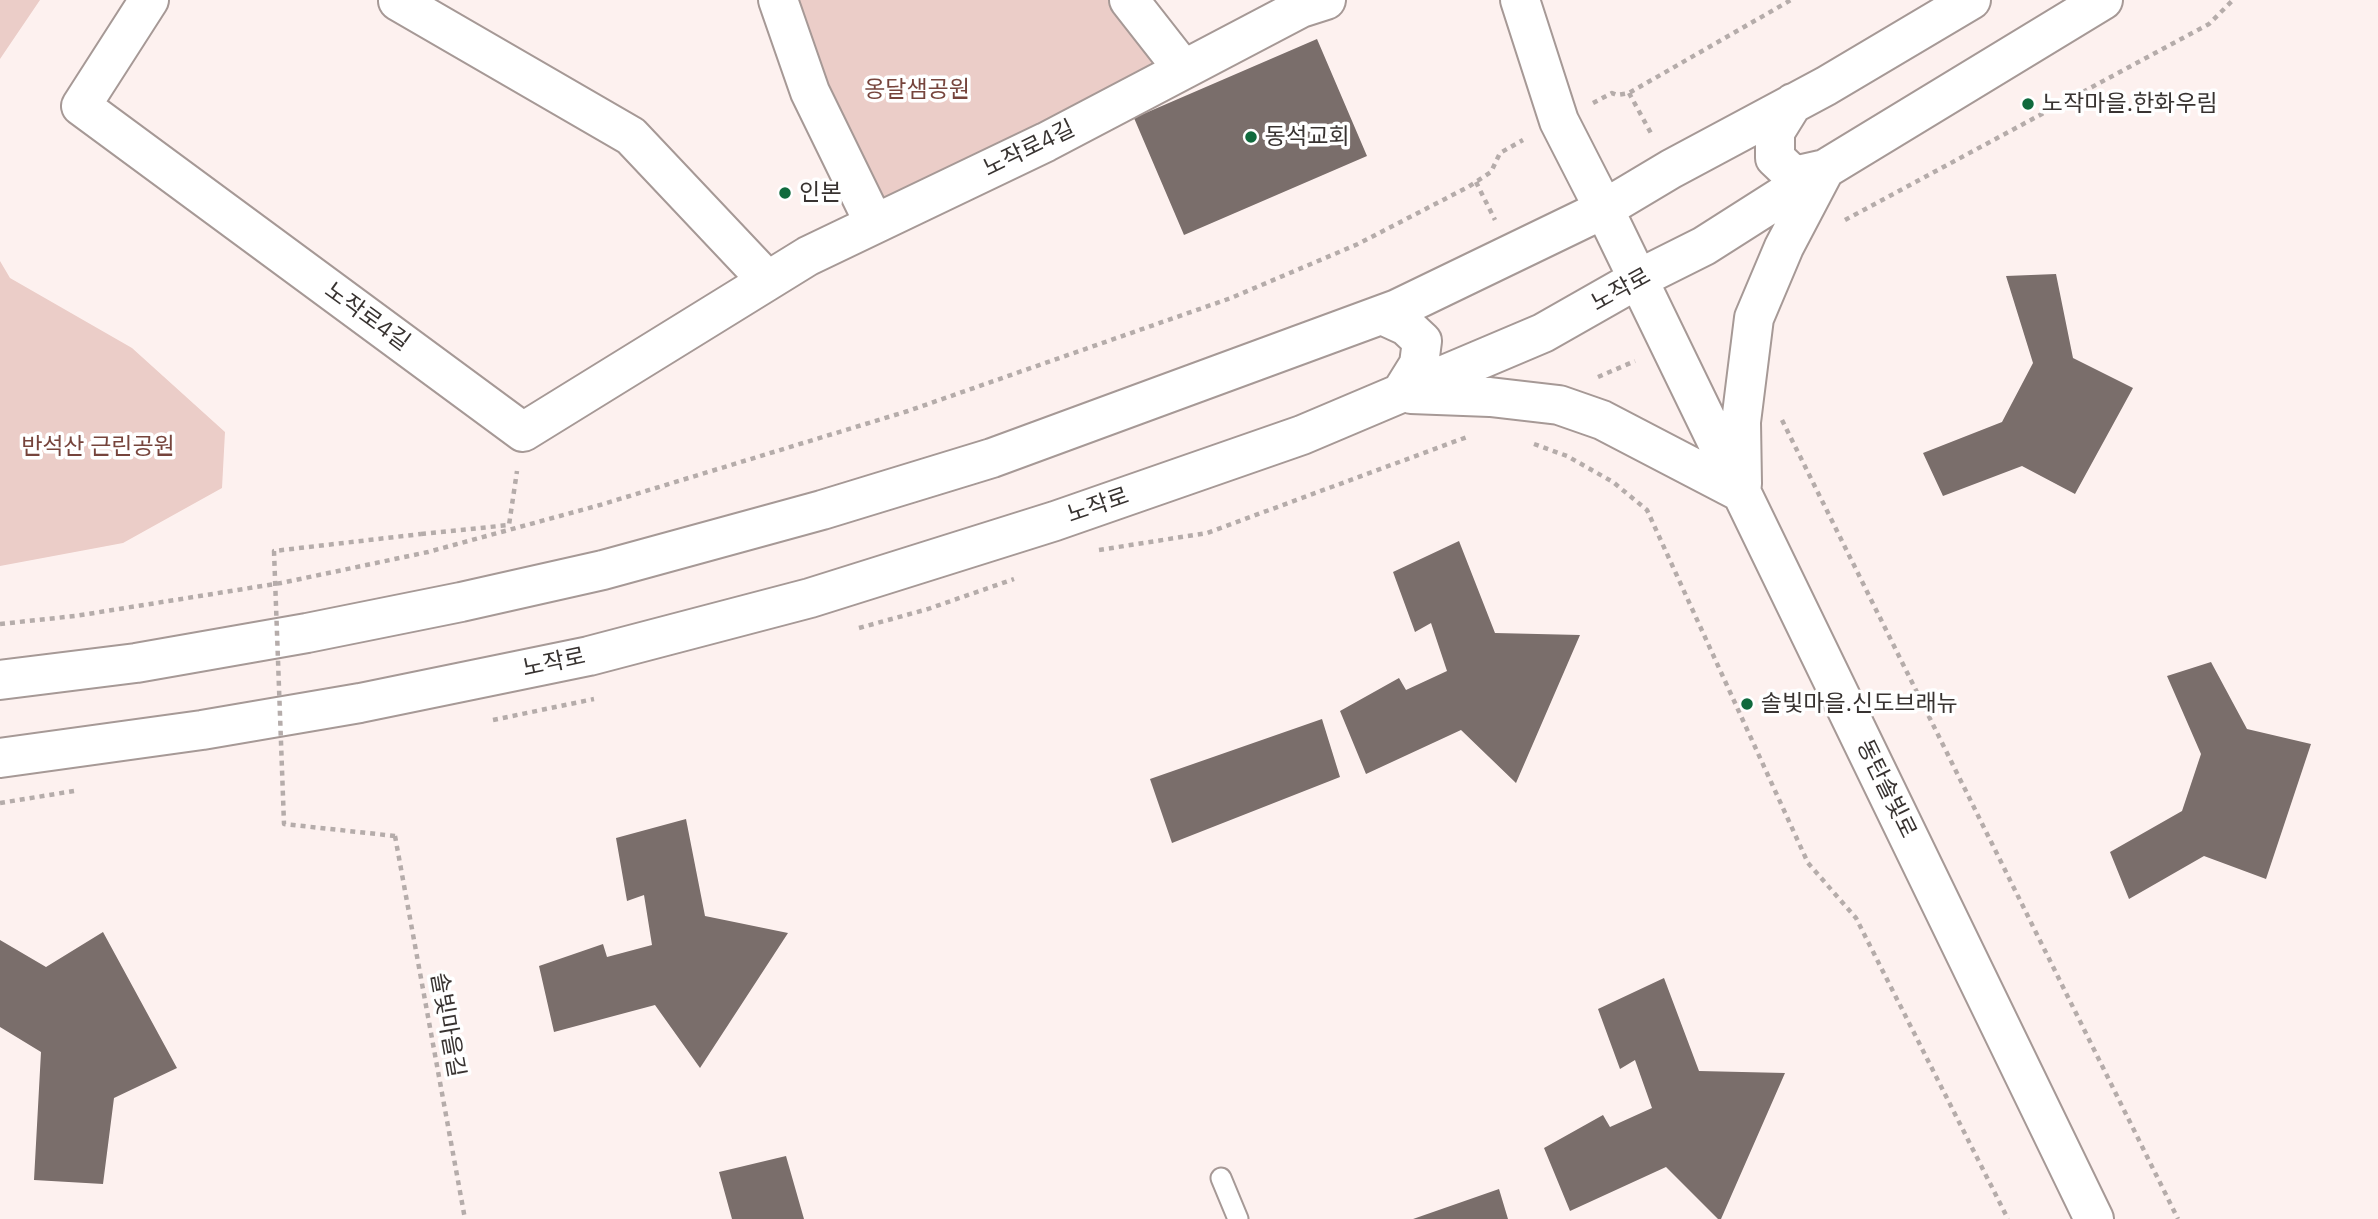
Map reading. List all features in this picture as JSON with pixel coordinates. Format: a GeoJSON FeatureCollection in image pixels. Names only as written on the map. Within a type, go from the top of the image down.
{"type":"FeatureCollection","features":[{"type":"Feature","properties":{"kind":"street","name":"노작로4길"},"geometry":{"type":"LineString","coordinates":[[149,0],[81,106],[523,432],[807,256],[1046,142],[1301,8],[1326,0]]}},
{"type":"Feature","properties":{"kind":"street"},"geometry":{"type":"LineString","coordinates":[[398,0],[631,136],[767,280]]}},
{"type":"Feature","properties":{"kind":"street"},"geometry":{"type":"LineString","coordinates":[[778,0],[810,92],[874,223]]}},
{"type":"Feature","properties":{"kind":"street"},"geometry":{"type":"LineString","coordinates":[[1129,0],[1183,69]]}},
{"type":"Feature","properties":{"kind":"street"},"geometry":{"type":"LineString","coordinates":[[1520,0],[1559,121],[1604,209]]}},
{"type":"Feature","properties":{"kind":"street"},"geometry":{"type":"LineString","coordinates":[[0,680],[136,663],[307,633],[603,570],[822,510],[992,458],[1382,315],[1604,209],[1972,0]]}},
{"type":"Feature","properties":{"kind":"street","name":"노작로"},"geometry":{"type":"LineString","coordinates":[[0,758],[202,730],[360,704],[602,653],[810,598],[1055,521],[1302,435],[1543,334],[1639,279],[1704,246],[2103,0]]}},
{"type":"Feature","properties":{"kind":"street"},"geometry":{"type":"LineString","coordinates":[[1793,103],[1775,132],[1775,158],[1794,176],[1825,169]]}},
{"type":"Feature","properties":{"kind":"street"},"geometry":{"type":"LineString","coordinates":[[1382,315],[1406,326],[1422,341],[1419,364],[1401,393],[1490,397],[1559,405],[1602,420],[1742,493],[1741,422],[1754,318],[1784,247],[1825,169]]}},
{"type":"Feature","properties":{"kind":"street","name":"동탄솔빛로"},"geometry":{"type":"LineString","coordinates":[[1604,209],[2094,1219]]}},
{"type":"Feature","properties":{"kind":"lane"},"geometry":{"type":"LineString","coordinates":[[1221,1178],[1238,1219]]}},
{"type":"Feature","properties":{"kind":"path"},"geometry":{"type":"LineString","coordinates":[[1612,93],[1629,93],[1791,0]]}},
{"type":"Feature","properties":{"kind":"path"},"geometry":{"type":"LineString","coordinates":[[1839,223],[2209,24],[2233,0]]}},
{"type":"Feature","properties":{"kind":"path"},"geometry":{"type":"LineString","coordinates":[[0,624],[75,616],[281,583],[428,552],[614,501],[883,419],[1231,298],[1358,244],[1468,187],[1491,172],[1500,153]]}},
{"type":"Feature","properties":{"kind":"path"},"geometry":{"type":"LineString","coordinates":[[1780,410],[1783,424],[2178,1219]]}},
{"type":"Feature","properties":{"kind":"path","name":"솔빛마을길"},"geometry":{"type":"LineString","coordinates":[[465,1219],[395,836],[284,824],[274,551],[509,524],[523,432]]}},
{"type":"Feature","properties":{"kind":"path"},"geometry":{"type":"LineString","coordinates":[[1093,551],[1208,533],[1466,437],[1480,437]]}},
{"type":"Feature","properties":{"kind":"path"},"geometry":{"type":"LineString","coordinates":[[1529,443],[1566,456],[1613,482],[1647,510],[1808,863],[1856,918],[2008,1219]]}},
{"type":"Feature","properties":{"kind":"path"},"geometry":{"type":"LineString","coordinates":[[852,630],[928,609],[1017,578]]}},
{"type":"Feature","properties":{"kind":"path"},"geometry":{"type":"LineString","coordinates":[[486,721],[605,696]]}},
{"type":"Feature","properties":{"kind":"path"},"geometry":{"type":"LineString","coordinates":[[278,759],[290,757]]}},
{"type":"Feature","properties":{"kind":"path"},"geometry":{"type":"LineString","coordinates":[[0,803],[80,790]]}},
{"type":"Feature","properties":{"kind":"green space"},"geometry":{"type":"Polygon","coordinates":[[[0,0],[40,0],[0,59],[0,0]]]}},
{"type":"Feature","properties":{"kind":"green space","name":"옹달샘공원"},"geometry":{"type":"Polygon","coordinates":[[[784,0],[1117,0],[1167,65],[874,211],[784,0]]]}},
{"type":"Feature","properties":{"kind":"green space","name":"반석산 근린공원"},"geometry":{"type":"Polygon","coordinates":[[[0,261],[10,278],[132,348],[225,432],[222,488],[123,543],[0,566],[0,261]]]}},
{"type":"Feature","properties":{"kind":"building","name":"동석교회"},"geometry":{"type":"Polygon","coordinates":[[[1317,39],[1367,156],[1184,235],[1134,118],[1317,39]]]}},
{"type":"Feature","properties":{"kind":"building"},"geometry":{"type":"Polygon","coordinates":[[[2056,274],[2073,358],[2133,388],[2075,494],[2022,466],[1943,496],[1923,453],[2002,422],[2033,363],[2006,276],[2056,274]]]}},
{"type":"Feature","properties":{"kind":"building"},"geometry":{"type":"Polygon","coordinates":[[[1459,541],[1495,633],[1580,635],[1516,783],[1461,730],[1366,774],[1340,711],[1399,678],[1406,690],[1447,671],[1431,623],[1415,632],[1393,572],[1459,541]]]}},
{"type":"Feature","properties":{"kind":"building"},"geometry":{"type":"Polygon","coordinates":[[[2211,662],[2247,729],[2311,744],[2266,879],[2204,856],[2129,899],[2110,852],[2182,811],[2201,754],[2167,676],[2211,662]]]}},
{"type":"Feature","properties":{"kind":"building"},"geometry":{"type":"Polygon","coordinates":[[[1322,719],[1340,777],[1172,843],[1150,779],[1322,719]]]}},
{"type":"Feature","properties":{"kind":"building"},"geometry":{"type":"Polygon","coordinates":[[[686,819],[705,916],[788,933],[700,1068],[655,1005],[554,1032],[539,966],[603,944],[607,957],[652,945],[644,895],[627,901],[616,838],[686,819]]]}},
{"type":"Feature","properties":{"kind":"building"},"geometry":{"type":"Polygon","coordinates":[[[103,932],[177,1068],[114,1098],[103,1184],[34,1180],[41,1052],[0,1027],[0,940],[46,967],[103,932]]]}},
{"type":"Feature","properties":{"kind":"building"},"geometry":{"type":"Polygon","coordinates":[[[1664,978],[1699,1071],[1785,1073],[1721,1219],[1666,1167],[1570,1211],[1544,1148],[1603,1115],[1610,1127],[1652,1108],[1635,1060],[1620,1069],[1598,1009],[1664,978]]]}},
{"type":"Feature","properties":{"kind":"building"},"geometry":{"type":"Polygon","coordinates":[[[786,1156],[804,1219],[732,1219],[719,1172],[786,1156]]]}},
{"type":"Feature","properties":{"kind":"building"},"geometry":{"type":"Polygon","coordinates":[[[1499,1189],[1508,1219],[1413,1219],[1499,1189]]]}},
{"type":"Feature","properties":{"kind":"place","name":"노작마을.한화우림"},"geometry":{"type":"Point","coordinates":[2028,104]}},
{"type":"Feature","properties":{"kind":"place","name":"동석교회"},"geometry":{"type":"Point","coordinates":[1251,137]}},
{"type":"Feature","properties":{"kind":"place","name":"인본"},"geometry":{"type":"Point","coordinates":[785,193]}},
{"type":"Feature","properties":{"kind":"place","name":"솔빛마을.신도브래뉴"},"geometry":{"type":"Point","coordinates":[1747,704]}}]}
